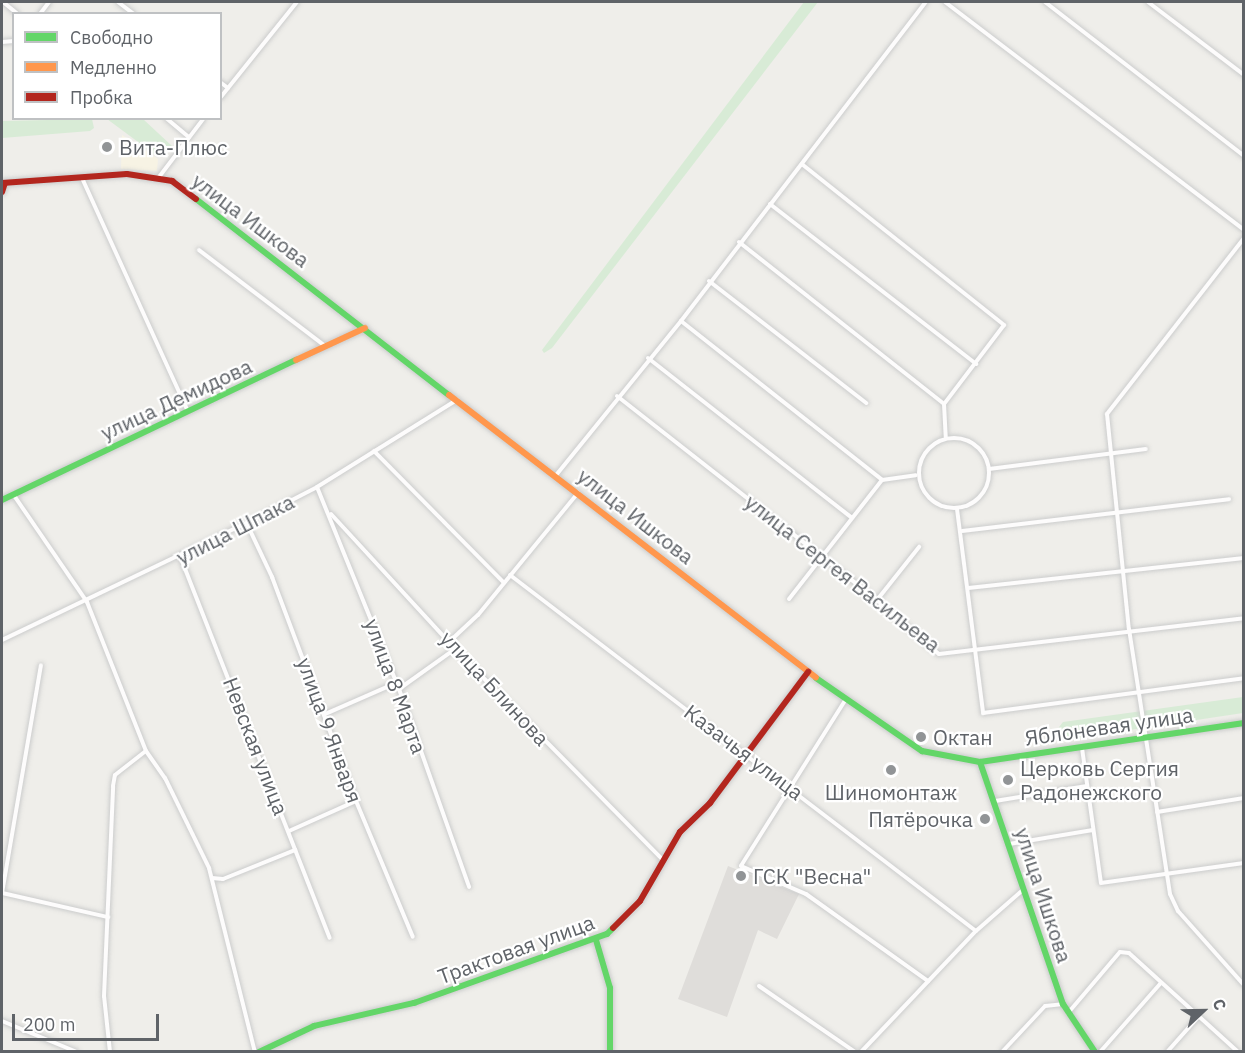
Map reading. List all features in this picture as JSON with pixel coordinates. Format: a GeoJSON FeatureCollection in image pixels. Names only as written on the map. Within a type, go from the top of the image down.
{"type":"FeatureCollection","features":[{"type":"Feature","properties":{"kind":"street"},"geometry":{"type":"LineString","coordinates":[[3,2],[16,12]]}},
{"type":"Feature","properties":{"kind":"street"},"geometry":{"type":"LineString","coordinates":[[118,2],[131,12]]}},
{"type":"Feature","properties":{"kind":"street"},"geometry":{"type":"LineString","coordinates":[[222,96],[297,2]]}},
{"type":"Feature","properties":{"kind":"street"},"geometry":{"type":"LineString","coordinates":[[556,474],[648,358],[681,321],[709,281],[803,165],[926,2]]}},
{"type":"Feature","properties":{"kind":"street"},"geometry":{"type":"LineString","coordinates":[[945,2],[1242,226]]}},
{"type":"Feature","properties":{"kind":"street"},"geometry":{"type":"LineString","coordinates":[[1045,2],[1244,156]]}},
{"type":"Feature","properties":{"kind":"street"},"geometry":{"type":"LineString","coordinates":[[1148,2],[1244,75]]}},
{"type":"Feature","properties":{"kind":"street"},"geometry":{"type":"LineString","coordinates":[[222,84],[228,88]]}},
{"type":"Feature","properties":{"kind":"street"},"geometry":{"type":"LineString","coordinates":[[168,120],[189,137]]}},
{"type":"Feature","properties":{"kind":"street"},"geometry":{"type":"LineString","coordinates":[[159,177],[202,120]]}},
{"type":"Feature","properties":{"kind":"street"},"geometry":{"type":"LineString","coordinates":[[803,165],[1004,325],[944,404],[946,437]]}},
{"type":"Feature","properties":{"kind":"street"},"geometry":{"type":"LineString","coordinates":[[81,177],[188,412]]}},
{"type":"Feature","properties":{"kind":"street","name":"улица Ишкова"},"geometry":{"type":"LineString","coordinates":[[3,183],[81,177],[159,177],[193,196],[556,474],[808,672],[922,751],[980,762],[1063,1004],[1095,1052]]}},
{"type":"Feature","properties":{"kind":"street"},"geometry":{"type":"LineString","coordinates":[[2,192],[3,183]]}},
{"type":"Feature","properties":{"kind":"street"},"geometry":{"type":"LineString","coordinates":[[770,204],[976,364]]}},
{"type":"Feature","properties":{"kind":"street"},"geometry":{"type":"LineString","coordinates":[[1244,237],[1107,414],[1115,514],[1129,629],[1147,738],[1165,874],[1178,911],[1244,985]]}},
{"type":"Feature","properties":{"kind":"street"},"geometry":{"type":"LineString","coordinates":[[739,242],[944,404]]}},
{"type":"Feature","properties":{"kind":"street"},"geometry":{"type":"LineString","coordinates":[[199,250],[326,347]]}},
{"type":"Feature","properties":{"kind":"street"},"geometry":{"type":"LineString","coordinates":[[709,281],[866,403]]}},
{"type":"Feature","properties":{"kind":"street"},"geometry":{"type":"LineString","coordinates":[[681,321],[882,480]]}},
{"type":"Feature","properties":{"kind":"street","name":"улица Демидова"},"geometry":{"type":"LineString","coordinates":[[2,500],[365,328]]}},
{"type":"Feature","properties":{"kind":"street"},"geometry":{"type":"LineString","coordinates":[[648,358],[851,517]]}},
{"type":"Feature","properties":{"kind":"street","name":"улица Сергея Васильева"},"geometry":{"type":"LineString","coordinates":[[617,396],[820,557],[878,600],[939,654],[1129,629],[1244,618]]}},
{"type":"Feature","properties":{"kind":"street","name":"улица Шпака"},"geometry":{"type":"LineString","coordinates":[[2,640],[87,602],[247,524],[317,487],[458,399]]}},
{"type":"Feature","properties":{"kind":"street"},"geometry":{"type":"LineString","coordinates":[[946,437],[972,443],[989,469],[987,489],[980,498],[957,509],[930,500],[916,475],[932,444],[946,437]]}},
{"type":"Feature","properties":{"kind":"street"},"geometry":{"type":"LineString","coordinates":[[989,469],[1146,449]]}},
{"type":"Feature","properties":{"kind":"street"},"geometry":{"type":"LineString","coordinates":[[374,451],[504,583]]}},
{"type":"Feature","properties":{"kind":"street"},"geometry":{"type":"LineString","coordinates":[[789,598],[882,480],[916,475]]}},
{"type":"Feature","properties":{"kind":"street","name":"улица 8 Марта"},"geometry":{"type":"LineString","coordinates":[[317,487],[331,514],[399,689],[469,887]]}},
{"type":"Feature","properties":{"kind":"street"},"geometry":{"type":"LineString","coordinates":[[450,641],[504,583],[578,492]]}},
{"type":"Feature","properties":{"kind":"street"},"geometry":{"type":"LineString","coordinates":[[13,494],[87,602],[146,751],[165,778],[212,878],[224,941],[257,1052]]}},
{"type":"Feature","properties":{"kind":"street"},"geometry":{"type":"LineString","coordinates":[[962,531],[1229,499]]}},
{"type":"Feature","properties":{"kind":"street"},"geometry":{"type":"LineString","coordinates":[[957,509],[962,531],[983,713],[1244,678]]}},
{"type":"Feature","properties":{"kind":"street","name":"улица Блинова"},"geometry":{"type":"LineString","coordinates":[[331,514],[455,649],[662,859]]}},
{"type":"Feature","properties":{"kind":"street","name":"улица 9 Января"},"geometry":{"type":"LineString","coordinates":[[247,524],[272,577],[356,801],[413,937]]}},
{"type":"Feature","properties":{"kind":"street"},"geometry":{"type":"LineString","coordinates":[[878,600],[920,547]]}},
{"type":"Feature","properties":{"kind":"street","name":"Невская улица"},"geometry":{"type":"LineString","coordinates":[[180,556],[330,938]]}},
{"type":"Feature","properties":{"kind":"street"},"geometry":{"type":"LineString","coordinates":[[968,588],[1244,558]]}},
{"type":"Feature","properties":{"kind":"street","name":"Казачья улица"},"geometry":{"type":"LineString","coordinates":[[510,575],[976,931]]}},
{"type":"Feature","properties":{"kind":"street"},"geometry":{"type":"LineString","coordinates":[[399,689],[455,649]]}},
{"type":"Feature","properties":{"kind":"street"},"geometry":{"type":"LineString","coordinates":[[41,665],[2,893],[108,916]]}},
{"type":"Feature","properties":{"kind":"street","name":"Трактовая улица"},"geometry":{"type":"LineString","coordinates":[[257,1052],[314,1026],[414,1003],[596,940],[620,924],[640,901],[662,859],[808,672]]}},
{"type":"Feature","properties":{"kind":"street"},"geometry":{"type":"LineString","coordinates":[[325,714],[396,683]]}},
{"type":"Feature","properties":{"kind":"street"},"geometry":{"type":"LineString","coordinates":[[846,699],[741,866],[806,894],[928,981]]}},
{"type":"Feature","properties":{"kind":"street","name":"Яблоневая улица"},"geometry":{"type":"LineString","coordinates":[[980,762],[1244,723]]}},
{"type":"Feature","properties":{"kind":"street"},"geometry":{"type":"LineString","coordinates":[[1082,748],[1101,883],[1244,863]]}},
{"type":"Feature","properties":{"kind":"street"},"geometry":{"type":"LineString","coordinates":[[110,1052],[104,996],[115,775],[146,751]]}},
{"type":"Feature","properties":{"kind":"street"},"geometry":{"type":"LineString","coordinates":[[995,801],[1087,786]]}},
{"type":"Feature","properties":{"kind":"street"},"geometry":{"type":"LineString","coordinates":[[1157,812],[1244,798]]}},
{"type":"Feature","properties":{"kind":"street"},"geometry":{"type":"LineString","coordinates":[[289,831],[356,801]]}},
{"type":"Feature","properties":{"kind":"street"},"geometry":{"type":"LineString","coordinates":[[1010,844],[1093,830]]}},
{"type":"Feature","properties":{"kind":"street"},"geometry":{"type":"LineString","coordinates":[[212,878],[223,879],[295,850]]}},
{"type":"Feature","properties":{"kind":"street"},"geometry":{"type":"LineString","coordinates":[[861,1052],[976,931],[1024,889]]}},
{"type":"Feature","properties":{"kind":"street"},"geometry":{"type":"LineString","coordinates":[[596,940],[610,988],[610,1052]]}},
{"type":"Feature","properties":{"kind":"street"},"geometry":{"type":"LineString","coordinates":[[1067,1013],[1120,952],[1129,953],[1160,984],[1238,1052]]}},
{"type":"Feature","properties":{"kind":"street"},"geometry":{"type":"LineString","coordinates":[[1101,1052],[1160,984]]}},
{"type":"Feature","properties":{"kind":"street"},"geometry":{"type":"LineString","coordinates":[[759,986],[855,1052]]}},
{"type":"Feature","properties":{"kind":"street"},"geometry":{"type":"LineString","coordinates":[[1002,1052],[1045,1006],[1063,1004]]}},
{"type":"Feature","properties":{"kind":"street"},"geometry":{"type":"LineString","coordinates":[[1167,1052],[1199,1016]]}},
{"type":"Feature","properties":{"kind":"street"},"geometry":{"type":"LineString","coordinates":[[2,1021],[77,1052]]}},
{"type":"Feature","properties":{"kind":"shaded area"},"geometry":{"type":"Polygon","coordinates":[[[122,135],[158,159],[157,171],[121,169],[122,135]]]}},
{"type":"Feature","properties":{"kind":"shaded area"},"geometry":{"type":"Polygon","coordinates":[[[728,866],[799,894],[777,939],[758,930],[727,1017],[678,999],[728,866]]]}},
{"type":"Feature","properties":{"kind":"green space"},"geometry":{"type":"Polygon","coordinates":[[[804,2],[818,2],[552,348],[544,353],[542,350],[804,2]]]}},
{"type":"Feature","properties":{"kind":"green space"},"geometry":{"type":"Polygon","coordinates":[[[92,120],[94,128],[90,131],[2,138],[2,121],[92,120]]]}},
{"type":"Feature","properties":{"kind":"green space"},"geometry":{"type":"Polygon","coordinates":[[[108,120],[144,120],[172,146],[157,156],[108,120]]]}},
{"type":"Feature","properties":{"kind":"green space"},"geometry":{"type":"Polygon","coordinates":[[[1243,697],[1243,713],[1070,739],[1065,738],[1059,727],[1063,722],[1243,697]]]}},
{"type":"Feature","properties":{"kind":"traffic: fast"},"geometry":{"type":"LineString","coordinates":[[196,199],[449,395]]}},
{"type":"Feature","properties":{"kind":"traffic: fast"},"geometry":{"type":"LineString","coordinates":[[2,500],[296,360]]}},
{"type":"Feature","properties":{"kind":"traffic: fast"},"geometry":{"type":"LineString","coordinates":[[816,678],[922,751],[980,762],[1244,723]]}},
{"type":"Feature","properties":{"kind":"traffic: fast"},"geometry":{"type":"LineString","coordinates":[[980,762],[1063,1004],[1095,1052]]}},
{"type":"Feature","properties":{"kind":"traffic: fast"},"geometry":{"type":"LineString","coordinates":[[259,1052],[314,1026],[414,1003],[607,934],[613,928]]}},
{"type":"Feature","properties":{"kind":"traffic: fast"},"geometry":{"type":"LineString","coordinates":[[596,940],[610,988],[610,1052]]}},
{"type":"Feature","properties":{"kind":"traffic: slow"},"geometry":{"type":"LineString","coordinates":[[296,360],[365,328]]}},
{"type":"Feature","properties":{"kind":"traffic: slow"},"geometry":{"type":"LineString","coordinates":[[449,395],[816,678]]}},
{"type":"Feature","properties":{"kind":"traffic: jam"},"geometry":{"type":"LineString","coordinates":[[2,183],[127,174],[172,181],[196,199]]}},
{"type":"Feature","properties":{"kind":"traffic: jam"},"geometry":{"type":"LineString","coordinates":[[2,192],[5,183]]}},
{"type":"Feature","properties":{"kind":"traffic: jam"},"geometry":{"type":"LineString","coordinates":[[613,928],[640,901],[680,832],[710,803],[808,672]]}},
{"type":"Feature","properties":{"kind":"place","name":"Вита-Плюс"},"geometry":{"type":"Point","coordinates":[107,147]}},
{"type":"Feature","properties":{"kind":"place","name":"Октан"},"geometry":{"type":"Point","coordinates":[921,737]}},
{"type":"Feature","properties":{"kind":"place","name":"Шиномонтаж"},"geometry":{"type":"Point","coordinates":[891,770]}},
{"type":"Feature","properties":{"kind":"place","name":"Церковь Сергия Радонежского"},"geometry":{"type":"Point","coordinates":[1008,780]}},
{"type":"Feature","properties":{"kind":"place","name":"Пятёрочка"},"geometry":{"type":"Point","coordinates":[985,819]}},
{"type":"Feature","properties":{"kind":"place","name":"ГСК \"Весна\""},"geometry":{"type":"Point","coordinates":[741,876]}}]}
